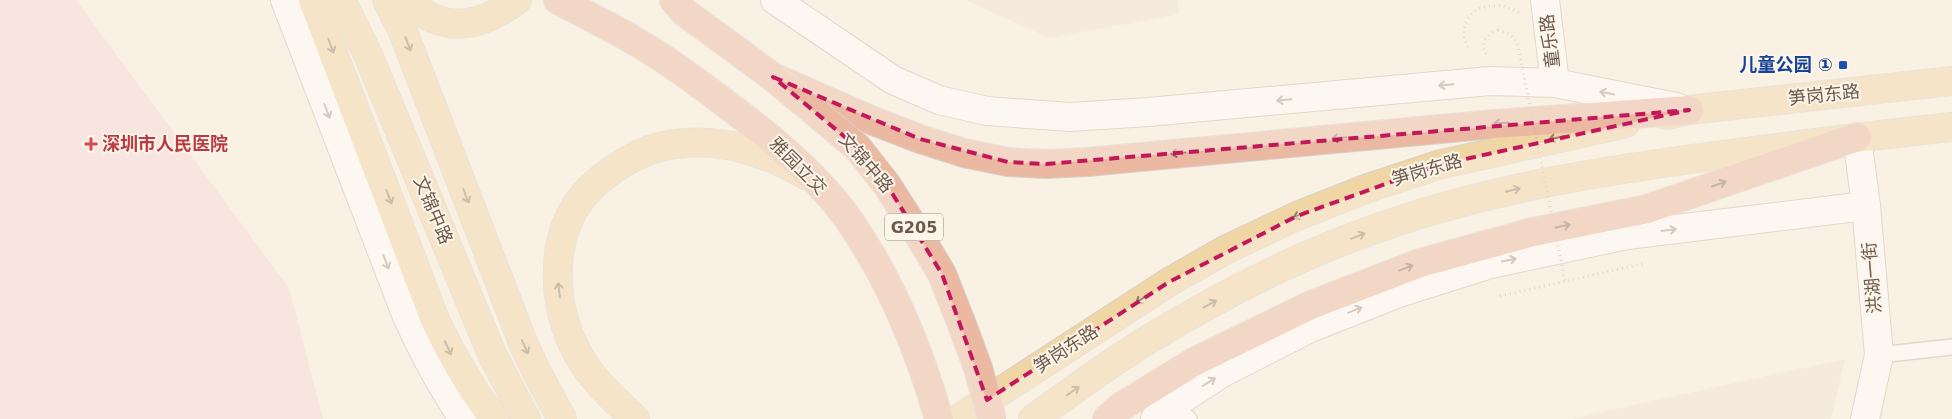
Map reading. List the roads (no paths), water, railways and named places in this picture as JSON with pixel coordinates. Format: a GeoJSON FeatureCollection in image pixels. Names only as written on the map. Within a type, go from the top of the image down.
{"type":"FeatureCollection","features":[{"type":"Feature","properties":{"kind":"highway","name":"雅园立交"},"geometry":{"type":"LineString","coordinates":[[558,0],[647,48],[695,80],[777,143],[817,182],[850,222],[893,294],[928,381],[938,419]]}},
{"type":"Feature","properties":{"kind":"highway","name":"文锦中路"},"geometry":{"type":"LineString","coordinates":[[675,4],[773,77],[857,147],[887,185],[942,274],[978,368],[992,419]]}},
{"type":"Feature","properties":{"kind":"highway"},"geometry":{"type":"LineString","coordinates":[[773,77],[871,120],[964,153],[1008,162],[1046,164],[1087,162],[1494,124],[1689,110]]}},
{"type":"Feature","properties":{"kind":"highway"},"geometry":{"type":"LineString","coordinates":[[1107,419],[1118,408],[1194,362],[1312,305],[1420,263],[1533,232],[1647,209],[1857,137]]}},
{"type":"Feature","properties":{"kind":"main road"},"geometry":{"type":"LineString","coordinates":[[313,0],[435,320],[453,358],[494,419]]}},
{"type":"Feature","properties":{"kind":"main road","name":"文锦中路"},"geometry":{"type":"LineString","coordinates":[[341,0],[369,57],[492,354],[526,419]]}},
{"type":"Feature","properties":{"kind":"main road"},"geometry":{"type":"LineString","coordinates":[[387,0],[402,29],[522,340],[535,369],[562,419]]}},
{"type":"Feature","properties":{"kind":"main road"},"geometry":{"type":"LineString","coordinates":[[407,0],[430,17],[453,24],[477,22],[500,13],[517,0]]}},
{"type":"Feature","properties":{"kind":"main road","name":"笋岗东路"},"geometry":{"type":"LineString","coordinates":[[958,419],[1169,282],[1227,250],[1297,216],[1368,188],[1438,165],[1689,110],[1952,81]]}},
{"type":"Feature","properties":{"kind":"main road"},"geometry":{"type":"LineString","coordinates":[[1033,419],[1149,339],[1227,295],[1302,258],[1380,227],[1449,205],[1534,184],[1687,159],[1952,127]]}},
{"type":"Feature","properties":{"kind":"main road"},"geometry":{"type":"LineString","coordinates":[[635,419],[600,385],[577,353],[564,320],[557,288],[558,258],[567,224],[583,196],[607,173],[641,153],[673,144],[707,142],[733,144],[784,162],[817,182]]}},
{"type":"Feature","properties":{"kind":"main road"},"geometry":{"type":"LineString","coordinates":[[492,354],[517,389],[545,419]]}},
{"type":"Feature","properties":{"kind":"street"},"geometry":{"type":"LineString","coordinates":[[284,0],[406,314],[440,384],[463,419]]}},
{"type":"Feature","properties":{"kind":"street"},"geometry":{"type":"LineString","coordinates":[[774,0],[893,80],[939,100],[987,111],[1070,117],[1148,112],[1490,81],[1555,83],[1689,110]]}},
{"type":"Feature","properties":{"kind":"street","name":"童乐路"},"geometry":{"type":"LineString","coordinates":[[1545,0],[1555,83]]}},
{"type":"Feature","properties":{"kind":"street","name":"洪湖一街"},"geometry":{"type":"LineString","coordinates":[[1857,137],[1866,206],[1879,355],[1865,419]]}},
{"type":"Feature","properties":{"kind":"street"},"geometry":{"type":"LineString","coordinates":[[1172,414],[1222,374],[1310,328],[1399,293],[1491,264],[1627,235],[1866,206]]}},
{"type":"Feature","properties":{"kind":"lane"},"geometry":{"type":"LineString","coordinates":[[1879,355],[1952,347]]}},
{"type":"Feature","properties":{"kind":"place","name":"儿童公园 ①"},"geometry":{"type":"Point","coordinates":[1843,65]}},
{"type":"Feature","properties":{"kind":"place","name":"深圳市人民医院"},"geometry":{"type":"Point","coordinates":[91,144]}}]}
